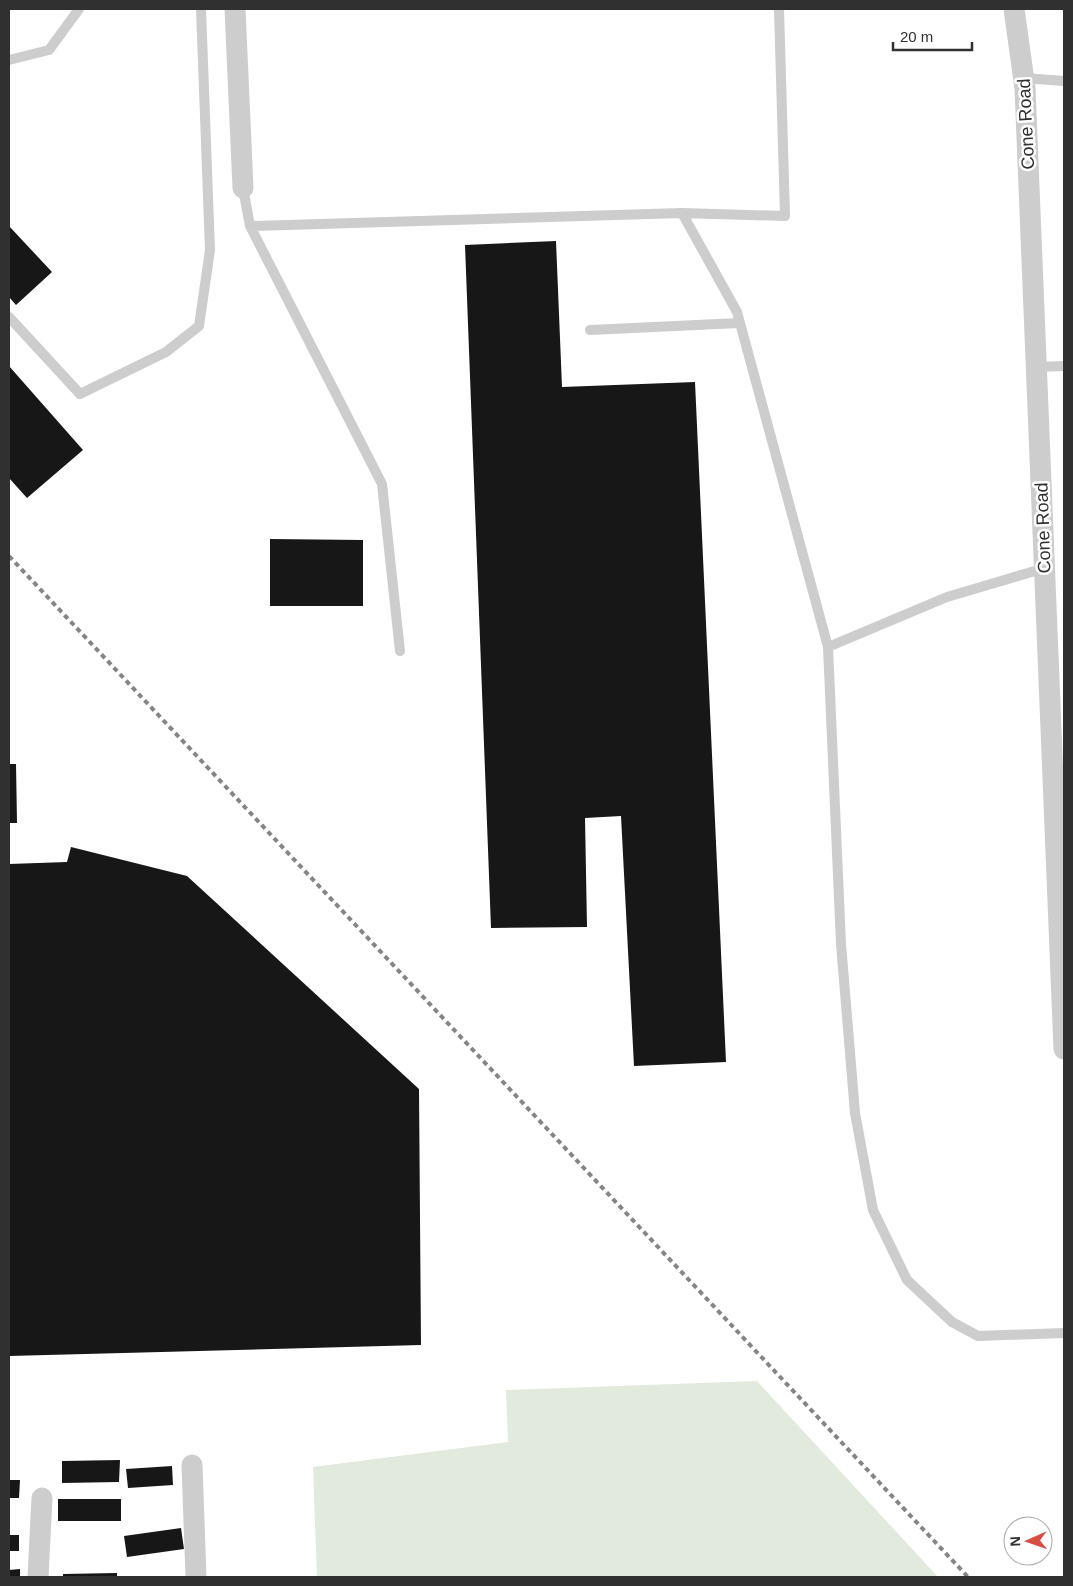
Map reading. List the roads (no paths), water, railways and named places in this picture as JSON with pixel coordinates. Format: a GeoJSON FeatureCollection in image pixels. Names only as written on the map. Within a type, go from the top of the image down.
{"type":"FeatureCollection","features":[{"type":"Feature","properties":{"kind":"street"},"geometry":{"type":"LineString","coordinates":[[235,9],[243,188]]}},
{"type":"Feature","properties":{"kind":"street","name":"Cone Road"},"geometry":{"type":"LineString","coordinates":[[1014,9],[1024,78],[1064,1049]]}},
{"type":"Feature","properties":{"kind":"street"},"geometry":{"type":"LineString","coordinates":[[192,1465],[196,1577]]}},
{"type":"Feature","properties":{"kind":"street"},"geometry":{"type":"LineString","coordinates":[[38,1577],[42,1498]]}},
{"type":"Feature","properties":{"kind":"lane"},"geometry":{"type":"LineString","coordinates":[[9,60],[49,50],[79,9]]}},
{"type":"Feature","properties":{"kind":"lane"},"geometry":{"type":"LineString","coordinates":[[9,317],[80,394],[166,352],[199,326],[210,250],[201,9]]}},
{"type":"Feature","properties":{"kind":"lane"},"geometry":{"type":"LineString","coordinates":[[250,226],[682,212],[785,216],[779,9]]}},
{"type":"Feature","properties":{"kind":"lane"},"geometry":{"type":"LineString","coordinates":[[1024,78],[1064,81]]}},
{"type":"Feature","properties":{"kind":"lane"},"geometry":{"type":"LineString","coordinates":[[243,188],[250,226],[382,484],[400,651]]}},
{"type":"Feature","properties":{"kind":"lane"},"geometry":{"type":"LineString","coordinates":[[682,212],[737,312],[828,647],[841,944],[855,1113],[873,1210],[907,1280],[952,1322],[978,1336],[1064,1333]]}},
{"type":"Feature","properties":{"kind":"lane"},"geometry":{"type":"LineString","coordinates":[[590,330],[739,323]]}},
{"type":"Feature","properties":{"kind":"lane"},"geometry":{"type":"LineString","coordinates":[[1036,367],[1064,366]]}},
{"type":"Feature","properties":{"kind":"lane"},"geometry":{"type":"LineString","coordinates":[[828,647],[947,597],[1045,568]]}},
{"type":"Feature","properties":{"kind":"railway"},"geometry":{"type":"LineString","coordinates":[[9,556],[968,1577]]}}]}
